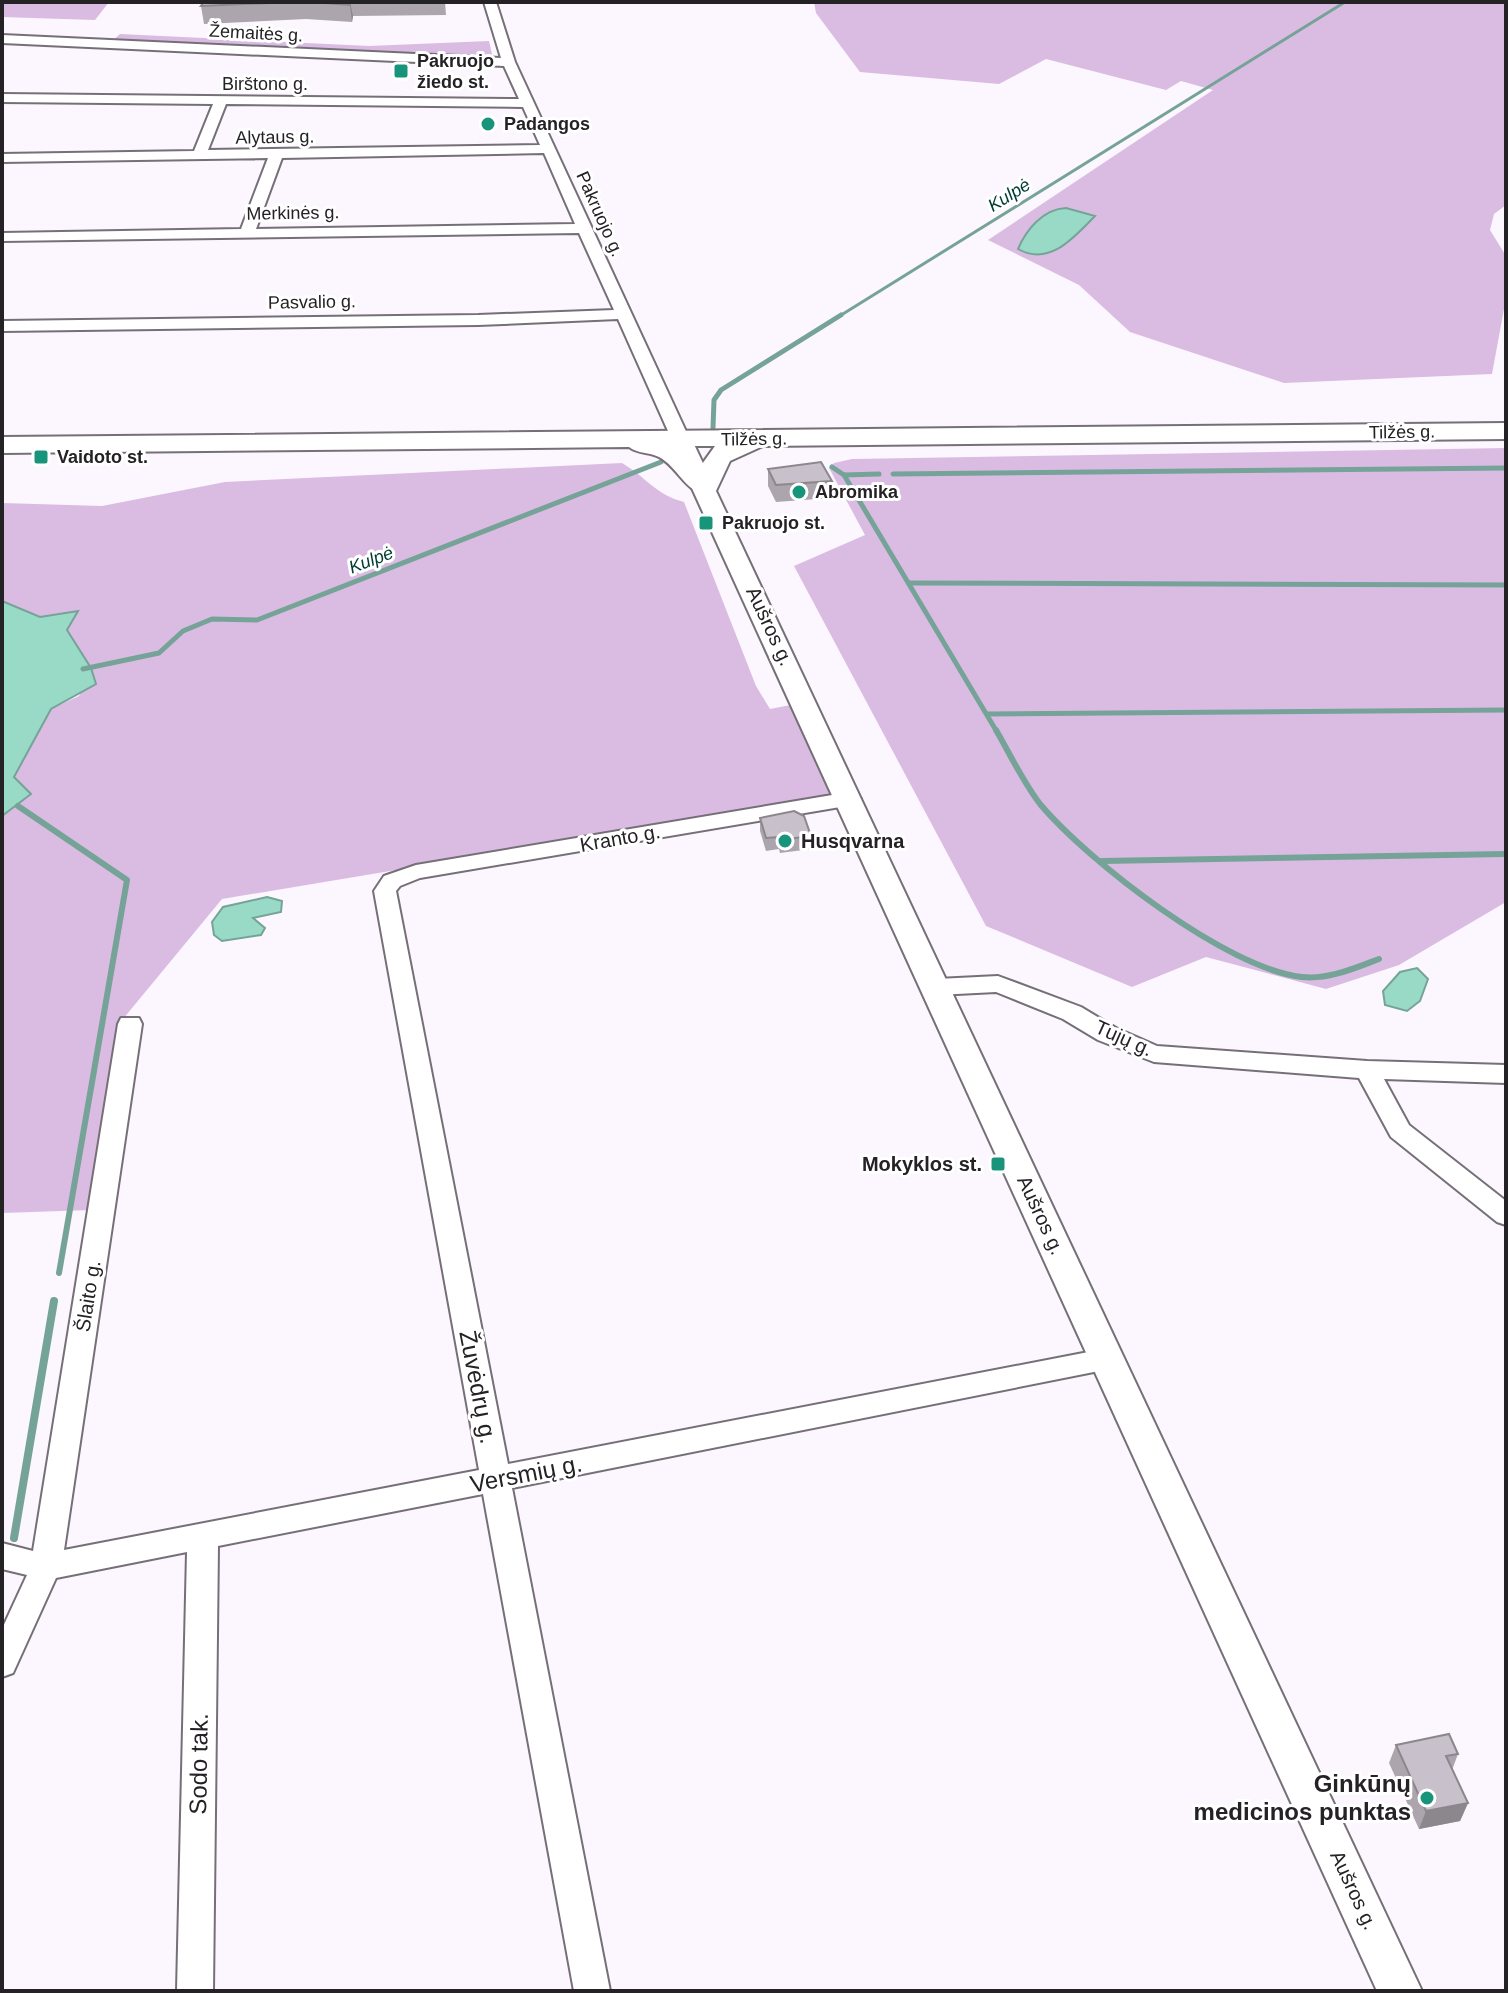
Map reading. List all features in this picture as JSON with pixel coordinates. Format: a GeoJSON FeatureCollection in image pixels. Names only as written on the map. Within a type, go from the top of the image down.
{"type":"FeatureCollection","features":[{"type":"Feature","properties":{"kind":"highway","name":"Tilžės g."},"geometry":{"type":"LineString","coordinates":[[2,445],[1506,431]]}},
{"type":"Feature","properties":{"kind":"highway"},"geometry":{"type":"LineString","coordinates":[[613,441],[669,452],[706,487],[717,456],[731,447],[762,439]]}},
{"type":"Feature","properties":{"kind":"main road","name":"Aušros g."},"geometry":{"type":"LineString","coordinates":[[681,440],[706,487],[1400,1991]]}},
{"type":"Feature","properties":{"kind":"street","name":"Pakruojo g."},"geometry":{"type":"LineString","coordinates":[[490,2],[509,62],[681,440]]}},
{"type":"Feature","properties":{"kind":"street","name":"Žemaitės g."},"geometry":{"type":"LineString","coordinates":[[2,39],[509,62]]}},
{"type":"Feature","properties":{"kind":"street","name":"Birštono g."},"geometry":{"type":"LineString","coordinates":[[2,98],[528,103]]}},
{"type":"Feature","properties":{"kind":"street"},"geometry":{"type":"LineString","coordinates":[[199,156],[221,101]]}},
{"type":"Feature","properties":{"kind":"street","name":"Alytaus g."},"geometry":{"type":"LineString","coordinates":[[2,158],[548,149]]}},
{"type":"Feature","properties":{"kind":"street"},"geometry":{"type":"LineString","coordinates":[[247,233],[276,155]]}},
{"type":"Feature","properties":{"kind":"street","name":"Merkinės g."},"geometry":{"type":"LineString","coordinates":[[2,237],[585,228]]}},
{"type":"Feature","properties":{"kind":"street","name":"Pasvalio g."},"geometry":{"type":"LineString","coordinates":[[2,326],[478,320],[623,314]]}},
{"type":"Feature","properties":{"kind":"street","name":"Kranto g."},"geometry":{"type":"LineString","coordinates":[[392,881],[416,872],[850,799]]}},
{"type":"Feature","properties":{"kind":"street","name":"Žuvėdrų g."},"geometry":{"type":"LineString","coordinates":[[392,881],[384,898],[592,1991]]}},
{"type":"Feature","properties":{"kind":"street","name":"Tujų g."},"geometry":{"type":"LineString","coordinates":[[937,987],[998,984],[1072,1013],[1107,1034],[1154,1054],[1367,1070],[1506,1074]]}},
{"type":"Feature","properties":{"kind":"street","name":"Šlaito g."},"geometry":{"type":"LineString","coordinates":[[46,1567],[130,1024]]}},
{"type":"Feature","properties":{"kind":"street"},"geometry":{"type":"LineString","coordinates":[[1367,1070],[1400,1131],[1506,1215]]}},
{"type":"Feature","properties":{"kind":"street","name":"Versmių g."},"geometry":{"type":"LineString","coordinates":[[46,1567],[1109,1359]]}},
{"type":"Feature","properties":{"kind":"street","name":"Sodo tak."},"geometry":{"type":"LineString","coordinates":[[195,1991],[203,1537]]}},
{"type":"Feature","properties":{"kind":"street"},"geometry":{"type":"LineString","coordinates":[[2,1556],[46,1567],[2,1663]]}},
{"type":"Feature","properties":{"kind":"shaded area"},"geometry":{"type":"Polygon","coordinates":[[[2,2],[109,2],[95,20],[2,17],[2,2]]]}},
{"type":"Feature","properties":{"kind":"shaded area"},"geometry":{"type":"Polygon","coordinates":[[[814,2],[1506,2],[1506,205],[1494,214],[1490,230],[1506,256],[1506,298],[1492,374],[1284,383],[1130,332],[1079,285],[988,240],[1213,90],[1181,81],[1166,90],[1046,59],[999,84],[860,72],[816,13],[814,2]]]}},
{"type":"Feature","properties":{"kind":"shaded area"},"geometry":{"type":"Polygon","coordinates":[[[120,34],[369,46],[489,41],[493,58],[108,45],[120,34]]]}},
{"type":"Feature","properties":{"kind":"shaded area"},"geometry":{"type":"Polygon","coordinates":[[[1066,208],[1095,216],[1070,240],[1051,252],[1030,254],[1018,249],[1043,216],[1066,208]]]}},
{"type":"Feature","properties":{"kind":"shaded area"},"geometry":{"type":"Polygon","coordinates":[[[1506,448],[1506,902],[1399,965],[1326,989],[1206,957],[1132,987],[986,926],[794,566],[865,535],[829,468],[834,463],[852,459],[1506,448]]]}},
{"type":"Feature","properties":{"kind":"shaded area"},"geometry":{"type":"Polygon","coordinates":[[[622,463],[658,490],[684,502],[756,686],[770,709],[796,704],[841,796],[222,899],[123,1019],[91,1210],[2,1213],[2,816],[30,794],[14,778],[51,709],[79,696],[91,668],[67,630],[78,612],[40,617],[2,601],[2,503],[102,506],[225,482],[622,463]]]}},
{"type":"Feature","properties":{"kind":"shaded area"},"geometry":{"type":"Polygon","coordinates":[[[2,601],[40,617],[78,611],[67,630],[91,668],[96,684],[51,709],[14,777],[31,794],[2,816],[2,601]]]}},
{"type":"Feature","properties":{"kind":"shaded area"},"geometry":{"type":"Polygon","coordinates":[[[267,897],[282,901],[281,912],[253,918],[265,928],[261,935],[222,941],[214,935],[212,922],[223,907],[267,897]]]}},
{"type":"Feature","properties":{"kind":"shaded area"},"geometry":{"type":"Polygon","coordinates":[[[1417,968],[1428,979],[1420,1001],[1407,1011],[1385,1005],[1383,991],[1400,972],[1417,968]]]}},
{"type":"Feature","properties":{"kind":"building"},"geometry":{"type":"Polygon","coordinates":[[[204,2],[293,2],[201,6],[204,2]]]}},
{"type":"Feature","properties":{"kind":"building"},"geometry":{"type":"Polygon","coordinates":[[[311,2],[350,2],[350,5],[311,2]]]}},
{"type":"Feature","properties":{"kind":"building"},"geometry":{"type":"Polygon","coordinates":[[[821,462],[832,481],[776,485],[768,469],[821,462]]]}},
{"type":"Feature","properties":{"kind":"building"},"geometry":{"type":"Polygon","coordinates":[[[794,811],[804,816],[811,836],[780,840],[779,837],[766,838],[760,818],[794,811]]]}},
{"type":"Feature","properties":{"kind":"building"},"geometry":{"type":"Polygon","coordinates":[[[1449,1734],[1458,1754],[1446,1756],[1468,1803],[1426,1811],[1396,1745],[1449,1734]]]}},
{"type":"Feature","properties":{"kind":"waterway","name":"Kulpė"},"geometry":{"type":"LineString","coordinates":[[838,317],[1345,2]]}},
{"type":"Feature","properties":{"kind":"waterway","name":"Kulpė"},"geometry":{"type":"LineString","coordinates":[[713,428],[714,400],[721,390],[841,315]]}},
{"type":"Feature","properties":{"kind":"waterway","name":"Kulpė"},"geometry":{"type":"LineString","coordinates":[[83,669],[159,653],[183,631],[212,619],[257,620],[661,462]]}},
{"type":"Feature","properties":{"kind":"waterway"},"geometry":{"type":"LineString","coordinates":[[832,467],[844,475]]}},
{"type":"Feature","properties":{"kind":"waterway"},"geometry":{"type":"LineString","coordinates":[[893,474],[1506,468]]}},
{"type":"Feature","properties":{"kind":"waterway"},"geometry":{"type":"LineString","coordinates":[[844,475],[879,474]]}},
{"type":"Feature","properties":{"kind":"waterway"},"geometry":{"type":"LineString","coordinates":[[844,475],[997,732]]}},
{"type":"Feature","properties":{"kind":"waterway"},"geometry":{"type":"LineString","coordinates":[[909,583],[1506,585]]}},
{"type":"Feature","properties":{"kind":"waterway"},"geometry":{"type":"LineString","coordinates":[[988,714],[1506,710]]}},
{"type":"Feature","properties":{"kind":"waterway"},"geometry":{"type":"LineString","coordinates":[[996,730],[1040,804],[1062,827],[1124,882],[1199,934],[1271,970],[1302,977],[1331,975],[1379,959]]}},
{"type":"Feature","properties":{"kind":"waterway"},"geometry":{"type":"LineString","coordinates":[[18,806],[127,880],[59,1273]]}},
{"type":"Feature","properties":{"kind":"waterway"},"geometry":{"type":"LineString","coordinates":[[1102,861],[1506,854]]}},
{"type":"Feature","properties":{"kind":"waterway"},"geometry":{"type":"LineString","coordinates":[[14,1538],[54,1301]]}},
{"type":"Feature","properties":{"kind":"place","name":"Pakruojo žiedo st."},"geometry":{"type":"Point","coordinates":[401,71]}},
{"type":"Feature","properties":{"kind":"place","name":"Padangos"},"geometry":{"type":"Point","coordinates":[488,124]}},
{"type":"Feature","properties":{"kind":"place","name":"Vaidoto st."},"geometry":{"type":"Point","coordinates":[41,457]}},
{"type":"Feature","properties":{"kind":"place","name":"Abromika"},"geometry":{"type":"Point","coordinates":[799,492]}},
{"type":"Feature","properties":{"kind":"place","name":"Pakruojo st."},"geometry":{"type":"Point","coordinates":[706,523]}},
{"type":"Feature","properties":{"kind":"place","name":"Husqvarna"},"geometry":{"type":"Point","coordinates":[785,841]}},
{"type":"Feature","properties":{"kind":"place","name":"Mokyklos st."},"geometry":{"type":"Point","coordinates":[998,1164]}},
{"type":"Feature","properties":{"kind":"place","name":"Ginkūnų medicinos punktas"},"geometry":{"type":"Point","coordinates":[1427,1798]}}]}
